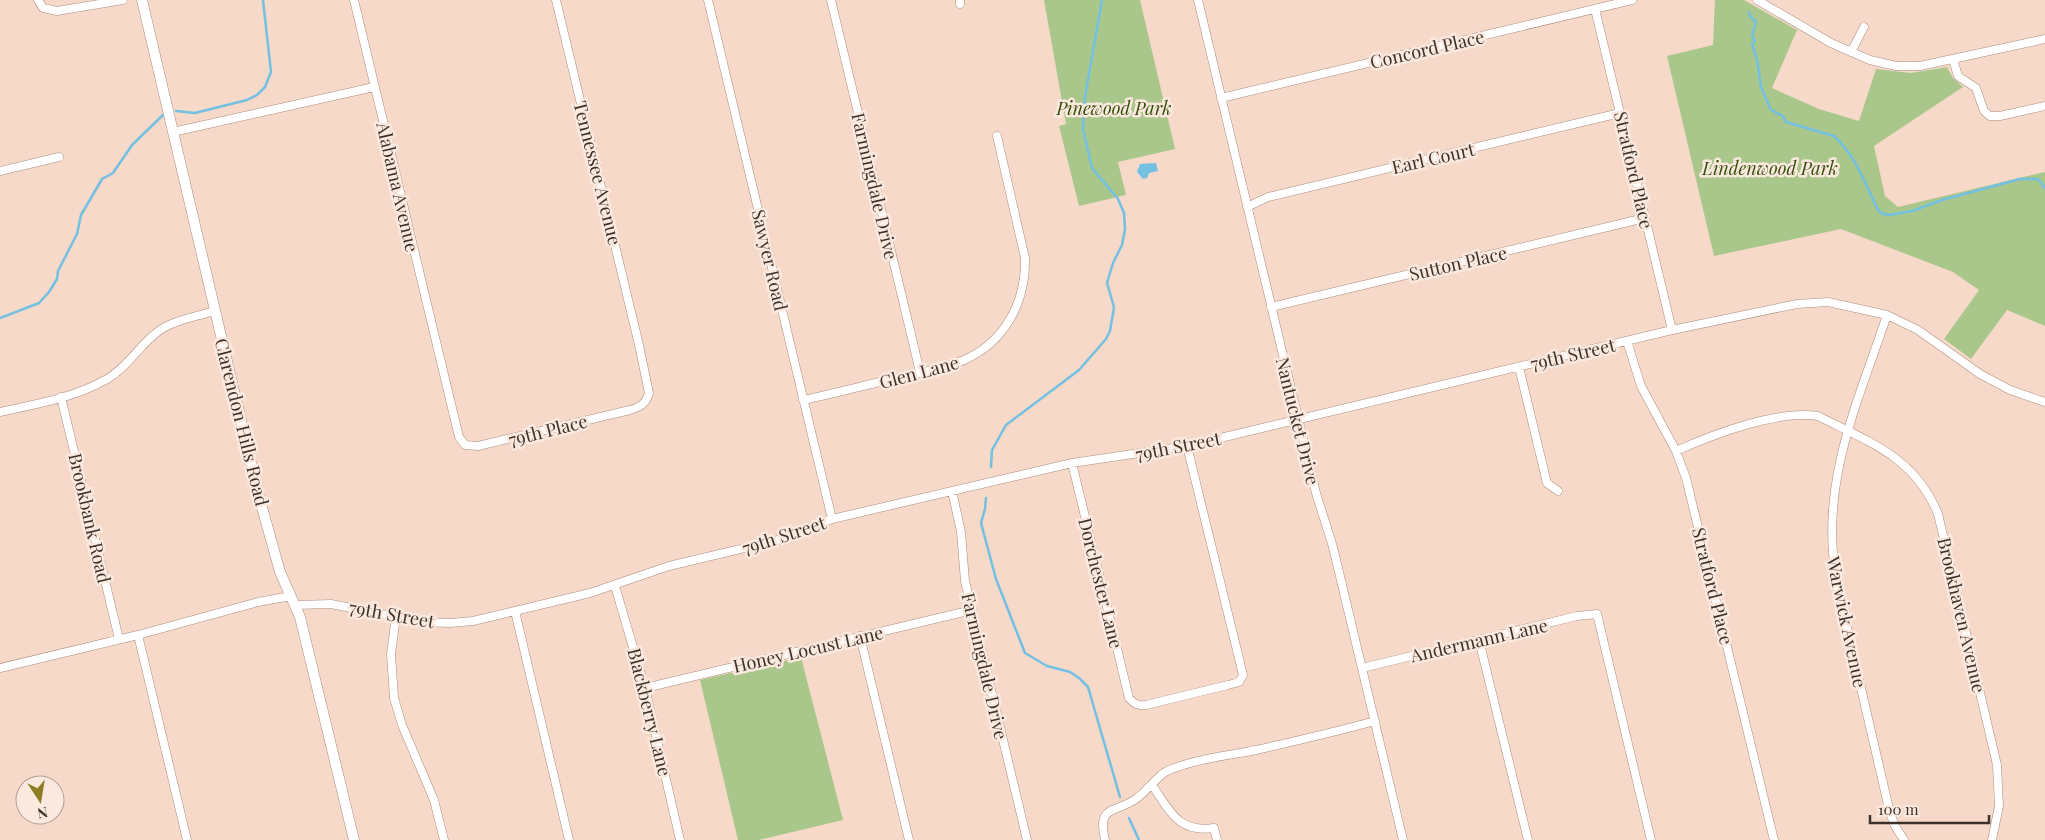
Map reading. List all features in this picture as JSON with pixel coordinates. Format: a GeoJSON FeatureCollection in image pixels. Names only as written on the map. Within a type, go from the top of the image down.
{"type":"FeatureCollection","features":[{"type":"Feature","properties":{"kind":"street"},"geometry":{"type":"LineString","coordinates":[[38,0],[43,8],[58,11],[123,0]]}},
{"type":"Feature","properties":{"kind":"street","name":"Clarendon Hills Road"},"geometry":{"type":"LineString","coordinates":[[142,0],[258,493],[280,572],[300,616],[354,840]]}},
{"type":"Feature","properties":{"kind":"street","name":"Alabama Avenue"},"geometry":{"type":"LineString","coordinates":[[354,0],[443,374]]}},
{"type":"Feature","properties":{"kind":"street","name":"Tennessee Avenue"},"geometry":{"type":"LineString","coordinates":[[556,0],[639,345]]}},
{"type":"Feature","properties":{"kind":"street","name":"Sawyer Road"},"geometry":{"type":"LineString","coordinates":[[708,0],[832,519]]}},
{"type":"Feature","properties":{"kind":"street","name":"Farmingdale Drive"},"geometry":{"type":"LineString","coordinates":[[831,0],[920,372]]}},
{"type":"Feature","properties":{"kind":"street","name":"Nantucket Drive"},"geometry":{"type":"LineString","coordinates":[[1198,0],[1316,493],[1333,547],[1403,840]]}},
{"type":"Feature","properties":{"kind":"street","name":"Concord Place"},"geometry":{"type":"LineString","coordinates":[[1222,98],[1632,0]]}},
{"type":"Feature","properties":{"kind":"street"},"geometry":{"type":"LineString","coordinates":[[1757,0],[1851,52],[1882,64],[1896,66],[1920,66],[2045,38]]}},
{"type":"Feature","properties":{"kind":"street","name":"Stratford Place"},"geometry":{"type":"LineString","coordinates":[[1595,9],[1672,330]]}},
{"type":"Feature","properties":{"kind":"street"},"geometry":{"type":"LineString","coordinates":[[1851,52],[1864,27]]}},
{"type":"Feature","properties":{"kind":"street"},"geometry":{"type":"LineString","coordinates":[[1953,59],[1958,76],[1976,88],[1984,111],[1990,116],[2000,116],[2045,106]]}},
{"type":"Feature","properties":{"kind":"street"},"geometry":{"type":"LineString","coordinates":[[173,132],[374,87]]}},
{"type":"Feature","properties":{"kind":"street","name":"Earl Court"},"geometry":{"type":"LineString","coordinates":[[1247,207],[1268,197],[1620,113]]}},
{"type":"Feature","properties":{"kind":"street","name":"Glen Lane"},"geometry":{"type":"LineString","coordinates":[[803,400],[962,361],[988,345],[1007,325],[1021,295],[1025,271],[1024,250],[998,136]]}},
{"type":"Feature","properties":{"kind":"street"},"geometry":{"type":"LineString","coordinates":[[0,171],[60,157]]}},
{"type":"Feature","properties":{"kind":"street","name":"Sutton Place"},"geometry":{"type":"LineString","coordinates":[[1271,307],[1645,218]]}},
{"type":"Feature","properties":{"kind":"street","name":"79th Street"},"geometry":{"type":"LineString","coordinates":[[0,668],[138,635],[258,602],[293,601],[332,604],[422,622],[450,623],[473,620],[615,586],[669,566],[782,539],[832,519],[1072,463],[1187,446],[1772,307],[1812,302],[1845,305],[1887,315],[1918,330],[1980,374],[2010,390],[2045,402]]}},
{"type":"Feature","properties":{"kind":"street"},"geometry":{"type":"LineString","coordinates":[[0,412],[61,398],[92,387],[119,371],[161,329],[215,311]]}},
{"type":"Feature","properties":{"kind":"street","name":"Warwick Avenue"},"geometry":{"type":"LineString","coordinates":[[1887,315],[1848,431],[1837,470],[1832,499],[1831,531],[1833,561],[1890,813],[1895,826],[1904,840]]}},
{"type":"Feature","properties":{"kind":"street","name":"Stratford Place"},"geometry":{"type":"LineString","coordinates":[[1627,341],[1646,398],[1676,451],[1691,494],[1774,840]]}},
{"type":"Feature","properties":{"kind":"street","name":"79th Place"},"geometry":{"type":"LineString","coordinates":[[443,374],[459,437],[465,445],[478,446],[640,407],[647,401],[649,393],[639,345]]}},
{"type":"Feature","properties":{"kind":"street"},"geometry":{"type":"LineString","coordinates":[[1519,367],[1547,483],[1558,491]]}},
{"type":"Feature","properties":{"kind":"street","name":"Brookbank Road"},"geometry":{"type":"LineString","coordinates":[[61,398],[119,639]]}},
{"type":"Feature","properties":{"kind":"street","name":"Brookhaven Avenue"},"geometry":{"type":"LineString","coordinates":[[1676,451],[1725,431],[1798,414],[1818,416],[1898,458],[1910,469],[1925,488],[1938,514],[1997,765],[1999,806],[1992,840]]}},
{"type":"Feature","properties":{"kind":"street","name":"Dorchester Lane"},"geometry":{"type":"LineString","coordinates":[[1072,463],[1126,688],[1129,698],[1140,706],[1228,685],[1242,679],[1242,671],[1187,446]]}},
{"type":"Feature","properties":{"kind":"street","name":"Farmingdale Drive"},"geometry":{"type":"LineString","coordinates":[[952,491],[961,532],[963,572],[1027,840]]}},
{"type":"Feature","properties":{"kind":"street","name":"Blackberry Lane"},"geometry":{"type":"LineString","coordinates":[[615,586],[645,688],[680,840]]}},
{"type":"Feature","properties":{"kind":"street","name":"Honey Locust Lane"},"geometry":{"type":"LineString","coordinates":[[645,688],[972,610]]}},
{"type":"Feature","properties":{"kind":"street"},"geometry":{"type":"LineString","coordinates":[[515,611],[570,840]]}},
{"type":"Feature","properties":{"kind":"street","name":"Andermann Lane"},"geometry":{"type":"LineString","coordinates":[[1362,668],[1577,616],[1596,614],[1651,840]]}},
{"type":"Feature","properties":{"kind":"street"},"geometry":{"type":"LineString","coordinates":[[396,618],[391,654],[394,698],[402,726],[434,800],[444,840]]}},
{"type":"Feature","properties":{"kind":"street"},"geometry":{"type":"LineString","coordinates":[[138,635],[187,840]]}},
{"type":"Feature","properties":{"kind":"street"},"geometry":{"type":"LineString","coordinates":[[860,636],[909,840]]}},
{"type":"Feature","properties":{"kind":"street"},"geometry":{"type":"LineString","coordinates":[[1479,640],[1528,840]]}},
{"type":"Feature","properties":{"kind":"street"},"geometry":{"type":"LineString","coordinates":[[1105,840],[1102,823],[1104,816],[1113,809],[1137,799],[1164,772],[1186,764],[1306,739],[1375,721]]}},
{"type":"Feature","properties":{"kind":"street"},"geometry":{"type":"LineString","coordinates":[[1152,785],[1171,812],[1187,827],[1200,830],[1214,828],[1217,840]]}},
{"type":"Feature","properties":{"kind":"green space","name":"Pinewood Park"},"geometry":{"type":"Polygon","coordinates":[[[1044,0],[1140,0],[1175,149],[1118,162],[1126,195],[1079,206],[1059,126],[1066,124],[1044,0]]]}},
{"type":"Feature","properties":{"kind":"green space","name":"Lindenwood Park"},"geometry":{"type":"Polygon","coordinates":[[[1715,0],[1744,0],[1797,30],[1772,88],[1819,109],[1859,121],[1876,69],[1911,73],[1947,67],[1953,78],[1963,87],[1874,146],[1885,196],[1898,207],[2045,172],[2045,326],[2007,310],[1971,359],[1944,339],[1979,290],[1953,272],[1841,229],[1714,256],[1667,56],[1713,45],[1715,0]]]}},
{"type":"Feature","properties":{"kind":"green space"},"geometry":{"type":"Polygon","coordinates":[[[801,657],[843,820],[759,840],[738,840],[700,680],[801,657]]]}},
{"type":"Feature","properties":{"kind":"water"},"geometry":{"type":"Polygon","coordinates":[[[1156,163],[1158,171],[1149,173],[1147,178],[1143,179],[1137,172],[1140,164],[1156,163]]]}},
{"type":"Feature","properties":{"kind":"waterway"},"geometry":{"type":"LineString","coordinates":[[176,111],[195,113],[247,100],[257,95],[265,87],[271,72],[263,0]]}},
{"type":"Feature","properties":{"kind":"waterway"},"geometry":{"type":"LineString","coordinates":[[991,467],[992,450],[1006,425],[1079,370],[1106,339],[1110,331],[1114,307],[1107,283],[1113,263],[1122,245],[1125,229],[1124,213],[1118,199],[1092,168],[1083,129],[1085,97],[1102,0]]}},
{"type":"Feature","properties":{"kind":"waterway"},"geometry":{"type":"LineString","coordinates":[[1749,12],[1756,22],[1752,36],[1755,41],[1752,44],[1757,59],[1761,87],[1771,110],[1783,116],[1786,122],[1834,136],[1854,161],[1878,210],[1883,214],[1889,215],[1912,211],[1942,200],[2020,179],[2038,179],[2045,188]]}},
{"type":"Feature","properties":{"kind":"waterway"},"geometry":{"type":"LineString","coordinates":[[0,318],[39,303],[49,292],[57,279],[58,271],[77,234],[81,215],[102,179],[113,173],[132,145],[164,114]]}},
{"type":"Feature","properties":{"kind":"waterway"},"geometry":{"type":"LineString","coordinates":[[986,498],[981,523],[996,579],[1025,653],[1047,666],[1070,672],[1088,687],[1120,797]]}},
{"type":"Feature","properties":{"kind":"waterway"},"geometry":{"type":"LineString","coordinates":[[1129,818],[1139,840]]}}]}
